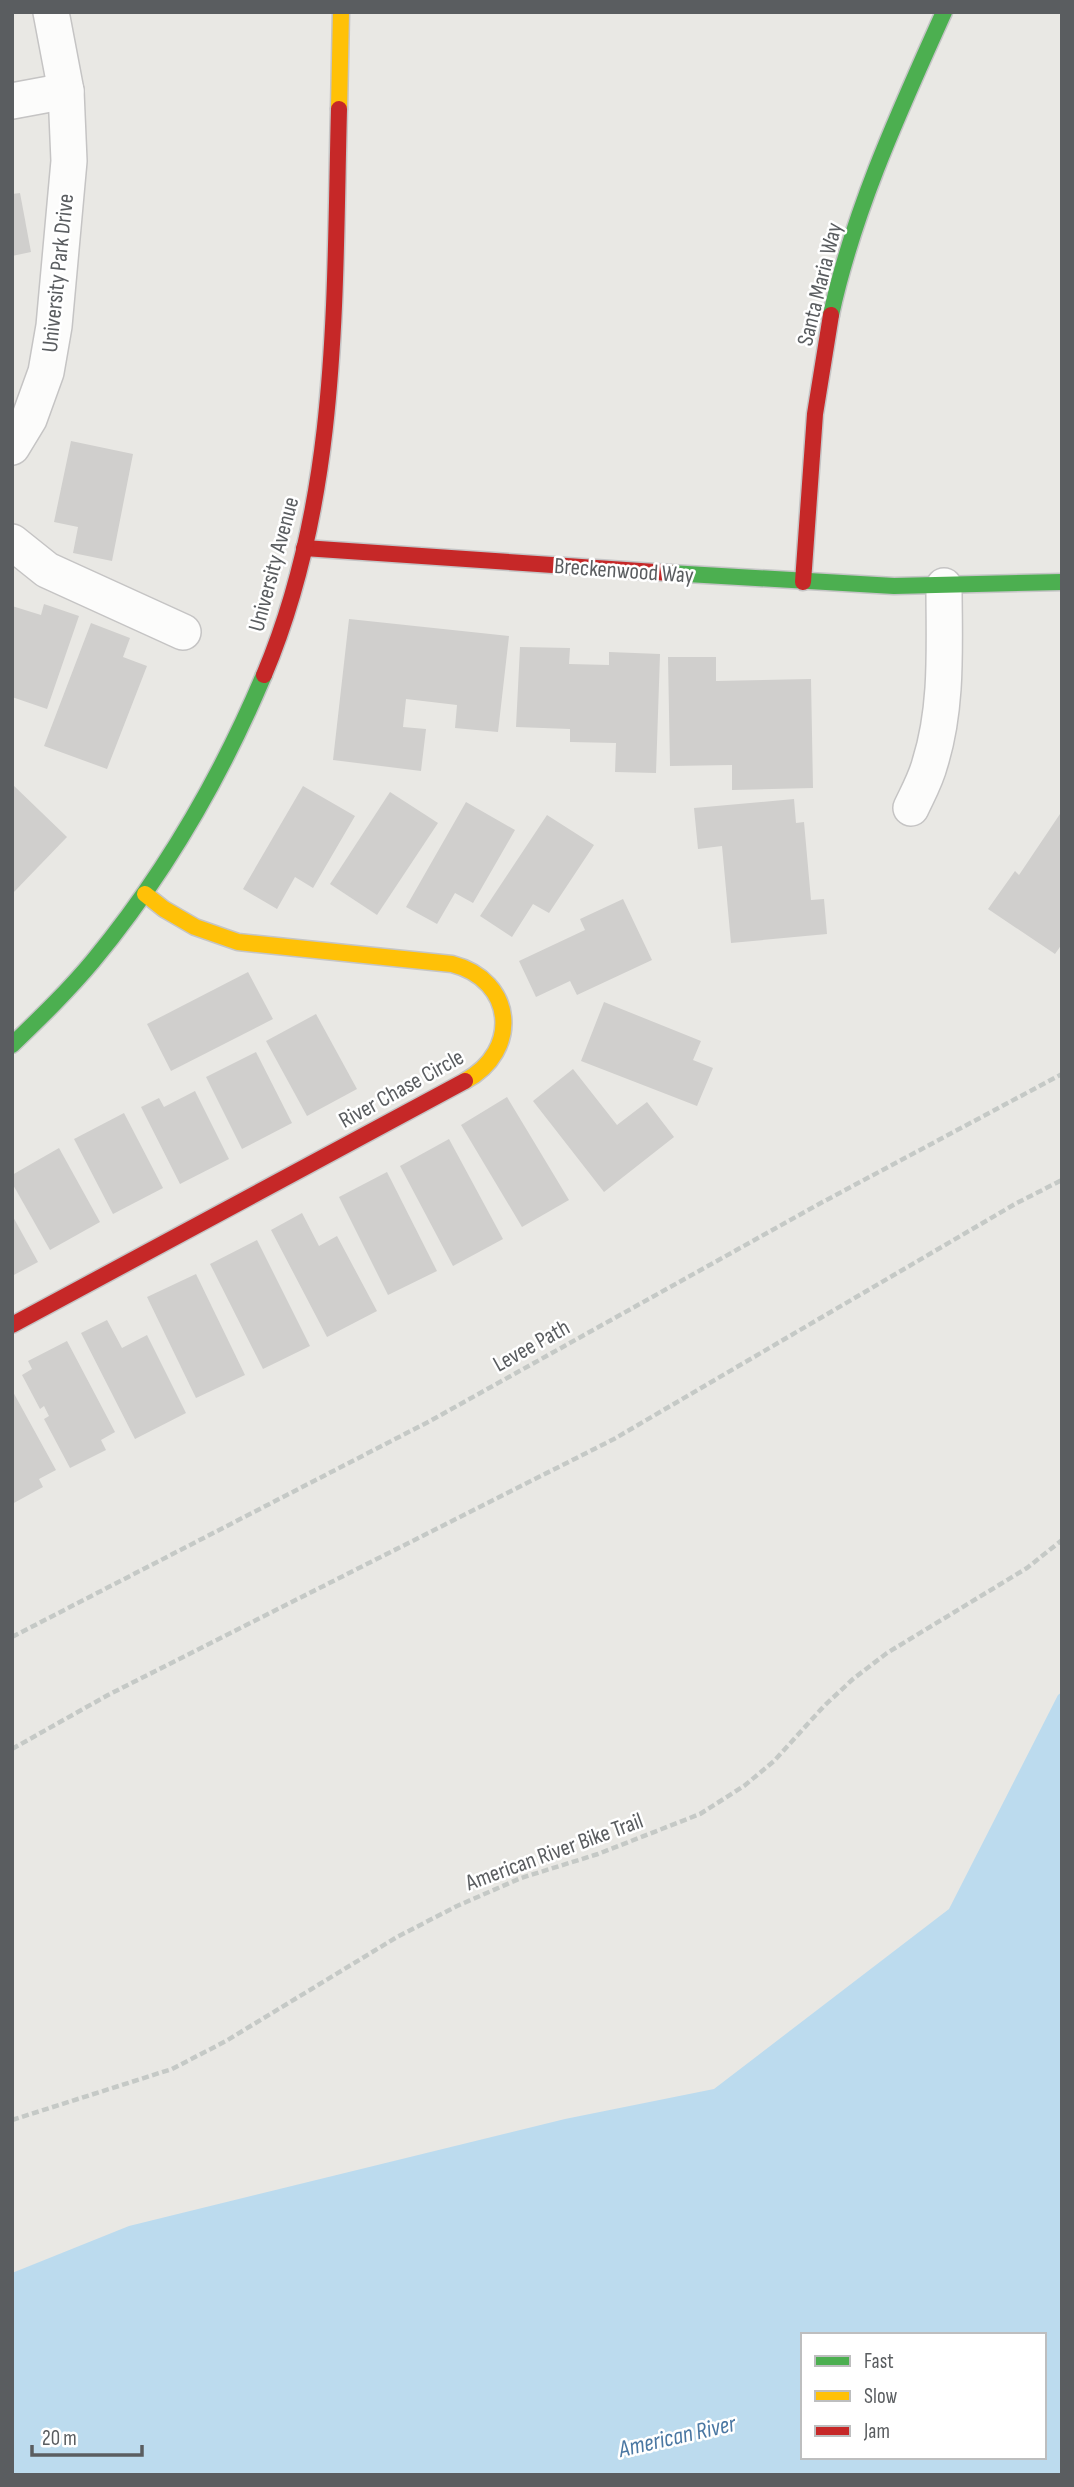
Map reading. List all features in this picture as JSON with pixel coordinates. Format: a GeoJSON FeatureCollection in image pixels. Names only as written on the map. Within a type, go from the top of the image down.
{"type":"FeatureCollection","features":[{"type":"Feature","properties":{"kind":"street","name":"University Park Drive"},"geometry":{"type":"LineString","coordinates":[[12,447],[29,419],[46,372],[54,326],[69,161],[66,91],[51,12]]}},
{"type":"Feature","properties":{"kind":"street","name":"University Avenue"},"geometry":{"type":"LineString","coordinates":[[12,1045],[95,960],[185,835],[235,743],[272,654],[304,548],[321,468],[332,364],[341,12]]}},
{"type":"Feature","properties":{"kind":"street","name":"Santa Maria Way"},"geometry":{"type":"LineString","coordinates":[[803,582],[814,419],[831,318],[847,251],[881,154],[944,12]]}},
{"type":"Feature","properties":{"kind":"street"},"geometry":{"type":"LineString","coordinates":[[12,101],[66,91]]}},
{"type":"Feature","properties":{"kind":"street"},"geometry":{"type":"LineString","coordinates":[[12,542],[47,570],[183,632]]}},
{"type":"Feature","properties":{"kind":"street","name":"Breckenwood Way"},"geometry":{"type":"LineString","coordinates":[[304,548],[803,582],[944,586],[1062,582]]}},
{"type":"Feature","properties":{"kind":"street"},"geometry":{"type":"LineString","coordinates":[[911,808],[930,765],[937,737],[944,680],[944,586]]}},
{"type":"Feature","properties":{"kind":"street","name":"River Chase Circle"},"geometry":{"type":"LineString","coordinates":[[12,1325],[475,1075],[489,1064],[499,1048],[504,1019],[497,995],[474,971],[452,964],[237,942],[195,927],[145,894]]}},
{"type":"Feature","properties":{"kind":"path","name":"Levee Path"},"geometry":{"type":"LineString","coordinates":[[12,1637],[430,1420],[819,1204],[1062,1074]]}},
{"type":"Feature","properties":{"kind":"path"},"geometry":{"type":"LineString","coordinates":[[12,1749],[108,1695],[614,1439],[1015,1204],[1062,1180]]}},
{"type":"Feature","properties":{"kind":"path","name":"American River Bike Trail"},"geometry":{"type":"LineString","coordinates":[[12,2120],[172,2069],[226,2041],[397,1937],[457,1906],[521,1878],[598,1854],[700,1814],[744,1786],[774,1761],[824,1706],[887,1653],[1027,1568],[1062,1540]]}},
{"type":"Feature","properties":{"kind":"water","name":"American River"},"geometry":{"type":"Polygon","coordinates":[[[1062,1692],[1062,2475],[12,2475],[12,2273],[129,2226],[565,2119],[714,2089],[949,1909],[1058,1695],[1062,1692]]]}},
{"type":"Feature","properties":{"kind":"building"},"geometry":{"type":"Polygon","coordinates":[[[20,193],[31,252],[12,256],[12,194],[20,193]]]}},
{"type":"Feature","properties":{"kind":"building"},"geometry":{"type":"Polygon","coordinates":[[[71,441],[133,454],[112,561],[73,553],[78,527],[54,522],[71,441]]]}},
{"type":"Feature","properties":{"kind":"building"},"geometry":{"type":"Polygon","coordinates":[[[44,604],[79,616],[47,709],[12,697],[12,606],[41,615],[44,604]]]}},
{"type":"Feature","properties":{"kind":"building"},"geometry":{"type":"Polygon","coordinates":[[[349,619],[509,636],[498,732],[455,728],[457,705],[406,699],[403,727],[426,729],[421,771],[333,760],[349,619]]]}},
{"type":"Feature","properties":{"kind":"building"},"geometry":{"type":"Polygon","coordinates":[[[91,623],[130,638],[123,657],[147,666],[107,769],[44,746],[91,623]]]}},
{"type":"Feature","properties":{"kind":"building"},"geometry":{"type":"Polygon","coordinates":[[[520,647],[570,648],[569,664],[609,665],[609,652],[660,654],[656,773],[615,772],[616,743],[570,742],[570,729],[516,727],[520,647]]]}},
{"type":"Feature","properties":{"kind":"building"},"geometry":{"type":"Polygon","coordinates":[[[668,657],[716,657],[716,681],[811,679],[813,788],[732,790],[732,765],[670,766],[668,657]]]}},
{"type":"Feature","properties":{"kind":"building"},"geometry":{"type":"Polygon","coordinates":[[[12,784],[67,837],[12,894],[12,784]]]}},
{"type":"Feature","properties":{"kind":"building"},"geometry":{"type":"Polygon","coordinates":[[[303,786],[355,816],[313,888],[295,877],[277,909],[243,889],[303,786]]]}},
{"type":"Feature","properties":{"kind":"building"},"geometry":{"type":"Polygon","coordinates":[[[390,792],[438,823],[377,915],[330,884],[390,792]]]}},
{"type":"Feature","properties":{"kind":"building"},"geometry":{"type":"Polygon","coordinates":[[[794,799],[796,823],[804,822],[811,900],[824,899],[827,934],[731,943],[722,846],[698,849],[694,808],[794,799]]]}},
{"type":"Feature","properties":{"kind":"building"},"geometry":{"type":"Polygon","coordinates":[[[466,802],[515,830],[473,903],[455,893],[437,924],[406,907],[466,802]]]}},
{"type":"Feature","properties":{"kind":"building"},"geometry":{"type":"Polygon","coordinates":[[[1062,811],[1062,944],[1055,954],[988,909],[1015,871],[1019,875],[1062,811]]]}},
{"type":"Feature","properties":{"kind":"building"},"geometry":{"type":"Polygon","coordinates":[[[547,815],[594,845],[549,913],[533,904],[512,937],[480,916],[547,815]]]}},
{"type":"Feature","properties":{"kind":"building"},"geometry":{"type":"Polygon","coordinates":[[[623,899],[652,960],[577,995],[570,981],[536,997],[519,961],[585,930],[580,919],[623,899]]]}},
{"type":"Feature","properties":{"kind":"building"},"geometry":{"type":"Polygon","coordinates":[[[248,972],[273,1019],[171,1071],[147,1024],[248,972]]]}},
{"type":"Feature","properties":{"kind":"building"},"geometry":{"type":"Polygon","coordinates":[[[604,1002],[701,1041],[693,1060],[713,1068],[697,1106],[581,1061],[604,1002]]]}},
{"type":"Feature","properties":{"kind":"building"},"geometry":{"type":"Polygon","coordinates":[[[316,1014],[357,1089],[307,1116],[266,1041],[316,1014]]]}},
{"type":"Feature","properties":{"kind":"building"},"geometry":{"type":"Polygon","coordinates":[[[256,1052],[292,1123],[242,1149],[206,1077],[256,1052]]]}},
{"type":"Feature","properties":{"kind":"building"},"geometry":{"type":"Polygon","coordinates":[[[573,1069],[617,1125],[647,1102],[674,1137],[604,1192],[533,1101],[573,1069]]]}},
{"type":"Feature","properties":{"kind":"building"},"geometry":{"type":"Polygon","coordinates":[[[195,1091],[229,1159],[180,1184],[141,1107],[159,1098],[164,1107],[195,1091]]]}},
{"type":"Feature","properties":{"kind":"building"},"geometry":{"type":"Polygon","coordinates":[[[507,1097],[569,1200],[522,1227],[461,1125],[507,1097]]]}},
{"type":"Feature","properties":{"kind":"building"},"geometry":{"type":"Polygon","coordinates":[[[124,1113],[163,1188],[113,1214],[74,1139],[124,1113]]]}},
{"type":"Feature","properties":{"kind":"building"},"geometry":{"type":"Polygon","coordinates":[[[449,1139],[503,1239],[453,1266],[400,1166],[449,1139]]]}},
{"type":"Feature","properties":{"kind":"building"},"geometry":{"type":"Polygon","coordinates":[[[59,1148],[100,1222],[50,1250],[12,1183],[12,1175],[59,1148]]]}},
{"type":"Feature","properties":{"kind":"building"},"geometry":{"type":"Polygon","coordinates":[[[387,1172],[437,1271],[388,1295],[339,1197],[387,1172]]]}},
{"type":"Feature","properties":{"kind":"building"},"geometry":{"type":"Polygon","coordinates":[[[302,1213],[319,1246],[337,1236],[377,1311],[327,1337],[271,1230],[302,1213]]]}},
{"type":"Feature","properties":{"kind":"building"},"geometry":{"type":"Polygon","coordinates":[[[12,1215],[38,1262],[12,1276],[12,1215]]]}},
{"type":"Feature","properties":{"kind":"building"},"geometry":{"type":"Polygon","coordinates":[[[257,1240],[310,1346],[263,1369],[210,1264],[257,1240]]]}},
{"type":"Feature","properties":{"kind":"building"},"geometry":{"type":"Polygon","coordinates":[[[196,1274],[245,1375],[196,1398],[147,1297],[196,1274]]]}},
{"type":"Feature","properties":{"kind":"building"},"geometry":{"type":"Polygon","coordinates":[[[107,1320],[122,1348],[147,1335],[186,1413],[135,1439],[81,1333],[107,1320]]]}},
{"type":"Feature","properties":{"kind":"building"},"geometry":{"type":"Polygon","coordinates":[[[67,1341],[115,1432],[101,1440],[106,1450],[70,1468],[44,1419],[49,1416],[44,1406],[40,1409],[22,1375],[32,1369],[28,1361],[67,1341]]]}},
{"type":"Feature","properties":{"kind":"building"},"geometry":{"type":"Polygon","coordinates":[[[12,1390],[56,1470],[39,1479],[43,1487],[12,1504],[12,1390]]]}},
{"type":"Feature","properties":{"kind":"traffic: fast"},"geometry":{"type":"LineString","coordinates":[[831,315],[865,198],[944,12]]}},
{"type":"Feature","properties":{"kind":"traffic: fast"},"geometry":{"type":"LineString","coordinates":[[670,573],[894,586],[1062,582]]}},
{"type":"Feature","properties":{"kind":"traffic: fast"},"geometry":{"type":"LineString","coordinates":[[12,1045],[83,972],[144,894],[210,788],[264,675]]}},
{"type":"Feature","properties":{"kind":"traffic: slow"},"geometry":{"type":"LineString","coordinates":[[339,109],[341,12]]}},
{"type":"Feature","properties":{"kind":"traffic: slow"},"geometry":{"type":"LineString","coordinates":[[145,894],[195,927],[238,942],[452,964],[473,972],[488,985],[499,1000],[503,1017],[502,1035],[495,1052],[483,1068],[465,1081]]}},
{"type":"Feature","properties":{"kind":"traffic: jam"},"geometry":{"type":"LineString","coordinates":[[264,675],[289,607],[307,537],[320,467],[333,325],[339,109]]}},
{"type":"Feature","properties":{"kind":"traffic: jam"},"geometry":{"type":"LineString","coordinates":[[803,582],[815,414],[831,315]]}},
{"type":"Feature","properties":{"kind":"traffic: jam"},"geometry":{"type":"LineString","coordinates":[[304,548],[670,573]]}},
{"type":"Feature","properties":{"kind":"traffic: jam"},"geometry":{"type":"LineString","coordinates":[[12,1325],[465,1081]]}}]}
